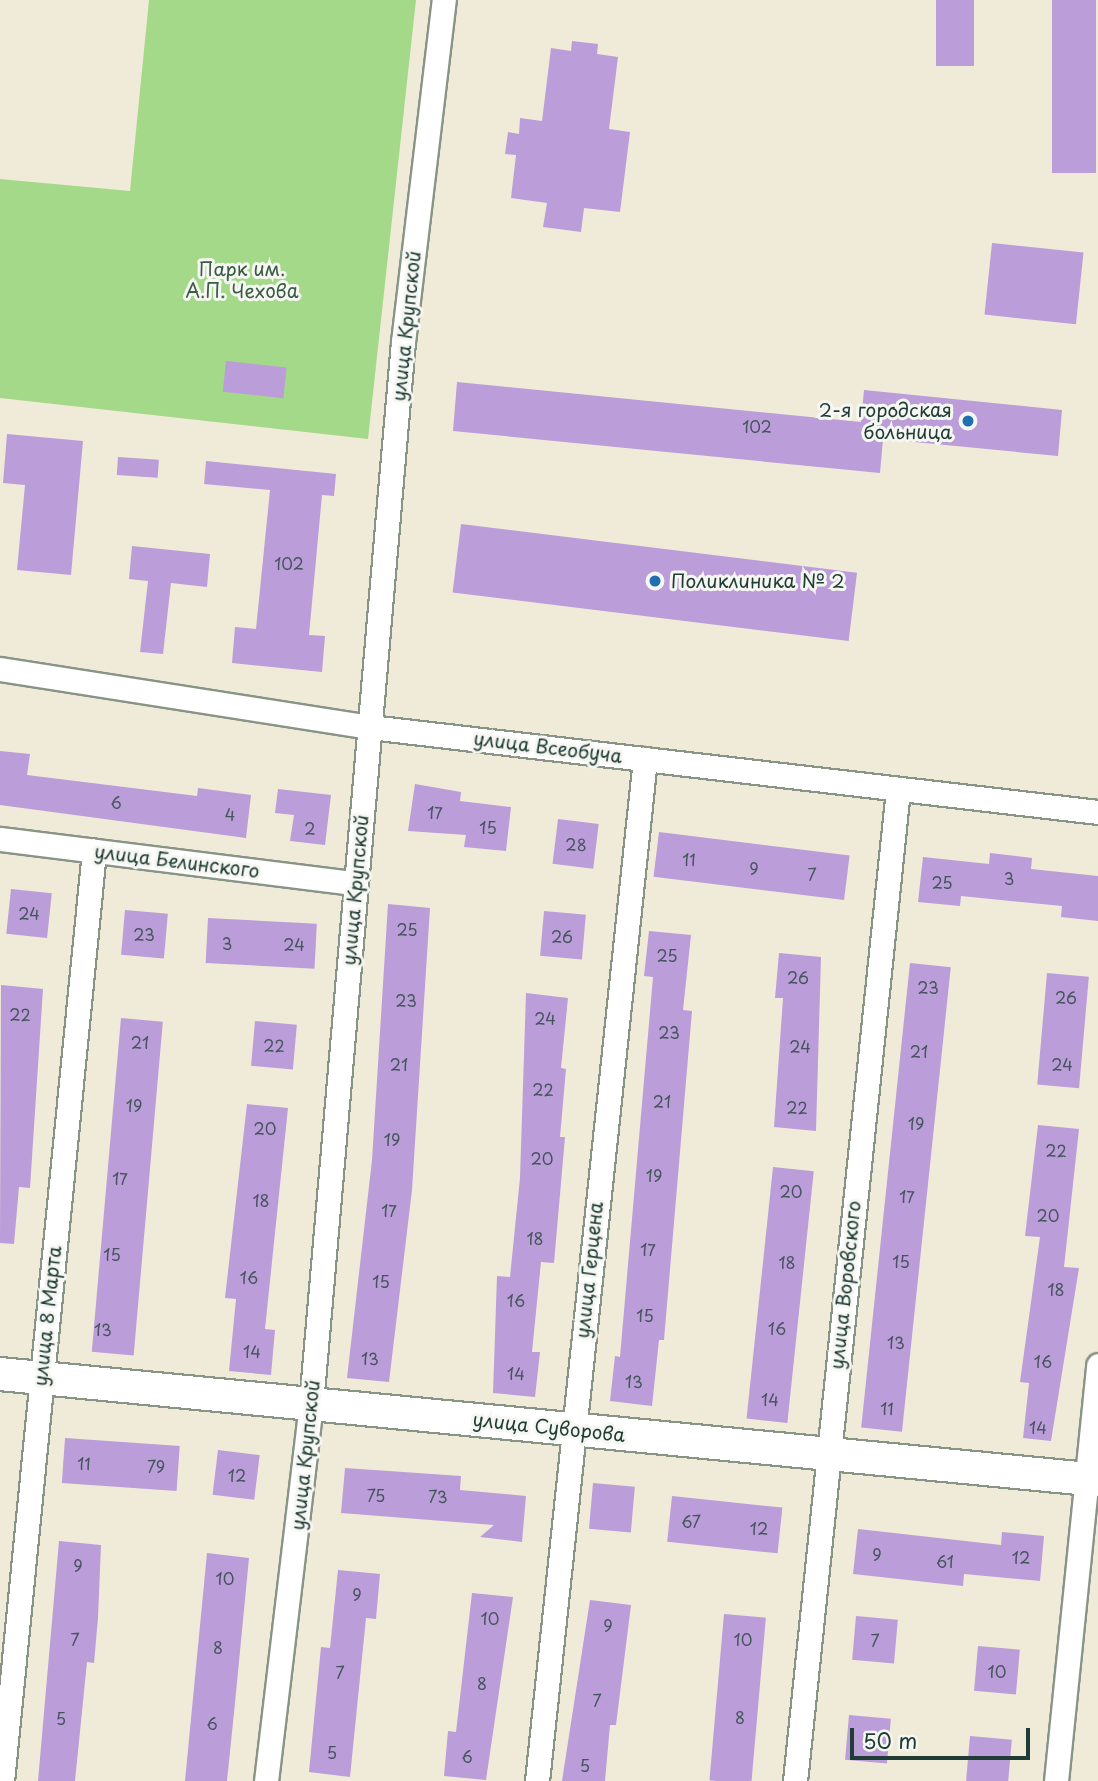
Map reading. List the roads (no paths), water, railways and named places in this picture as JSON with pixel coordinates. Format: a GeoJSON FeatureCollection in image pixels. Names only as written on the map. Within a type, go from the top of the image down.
{"type":"FeatureCollection","features":[{"type":"Feature","properties":{"kind":"street","name":"улица Крупской"},"geometry":{"type":"LineString","coordinates":[[266,1781],[311,1404],[354,883],[403,342],[444,0]]}},
{"type":"Feature","properties":{"kind":"street","name":"улица Всеобуча"},"geometry":{"type":"LineString","coordinates":[[0,668],[370,727],[1098,812]]}},
{"type":"Feature","properties":{"kind":"street","name":"улица Герцена"},"geometry":{"type":"LineString","coordinates":[[537,1781],[571,1429],[645,759]]}},
{"type":"Feature","properties":{"kind":"street","name":"улица Воровского"},"geometry":{"type":"LineString","coordinates":[[795,1781],[898,789]]}},
{"type":"Feature","properties":{"kind":"street","name":"улица Белинского"},"geometry":{"type":"LineString","coordinates":[[0,839],[354,883]]}},
{"type":"Feature","properties":{"kind":"street","name":"улица 8 Марта"},"geometry":{"type":"LineString","coordinates":[[2,1781],[94,851]]}},
{"type":"Feature","properties":{"kind":"street"},"geometry":{"type":"LineString","coordinates":[[1056,1781],[1092,1480],[1098,1364]]}},
{"type":"Feature","properties":{"kind":"street","name":"улица Суворова"},"geometry":{"type":"LineString","coordinates":[[0,1374],[1092,1480]]}},
{"type":"Feature","properties":{"kind":"place","name":"2-я городская больница"},"geometry":{"type":"Point","coordinates":[968,421]}},
{"type":"Feature","properties":{"kind":"place","name":"Поликлиника № 2"},"geometry":{"type":"Point","coordinates":[655,581]}},
{"type":"Feature","properties":{"kind":"park label","name":"Парк им. А.П. Чехова"},"geometry":{"type":"Point","coordinates":[242,280]}}]}
